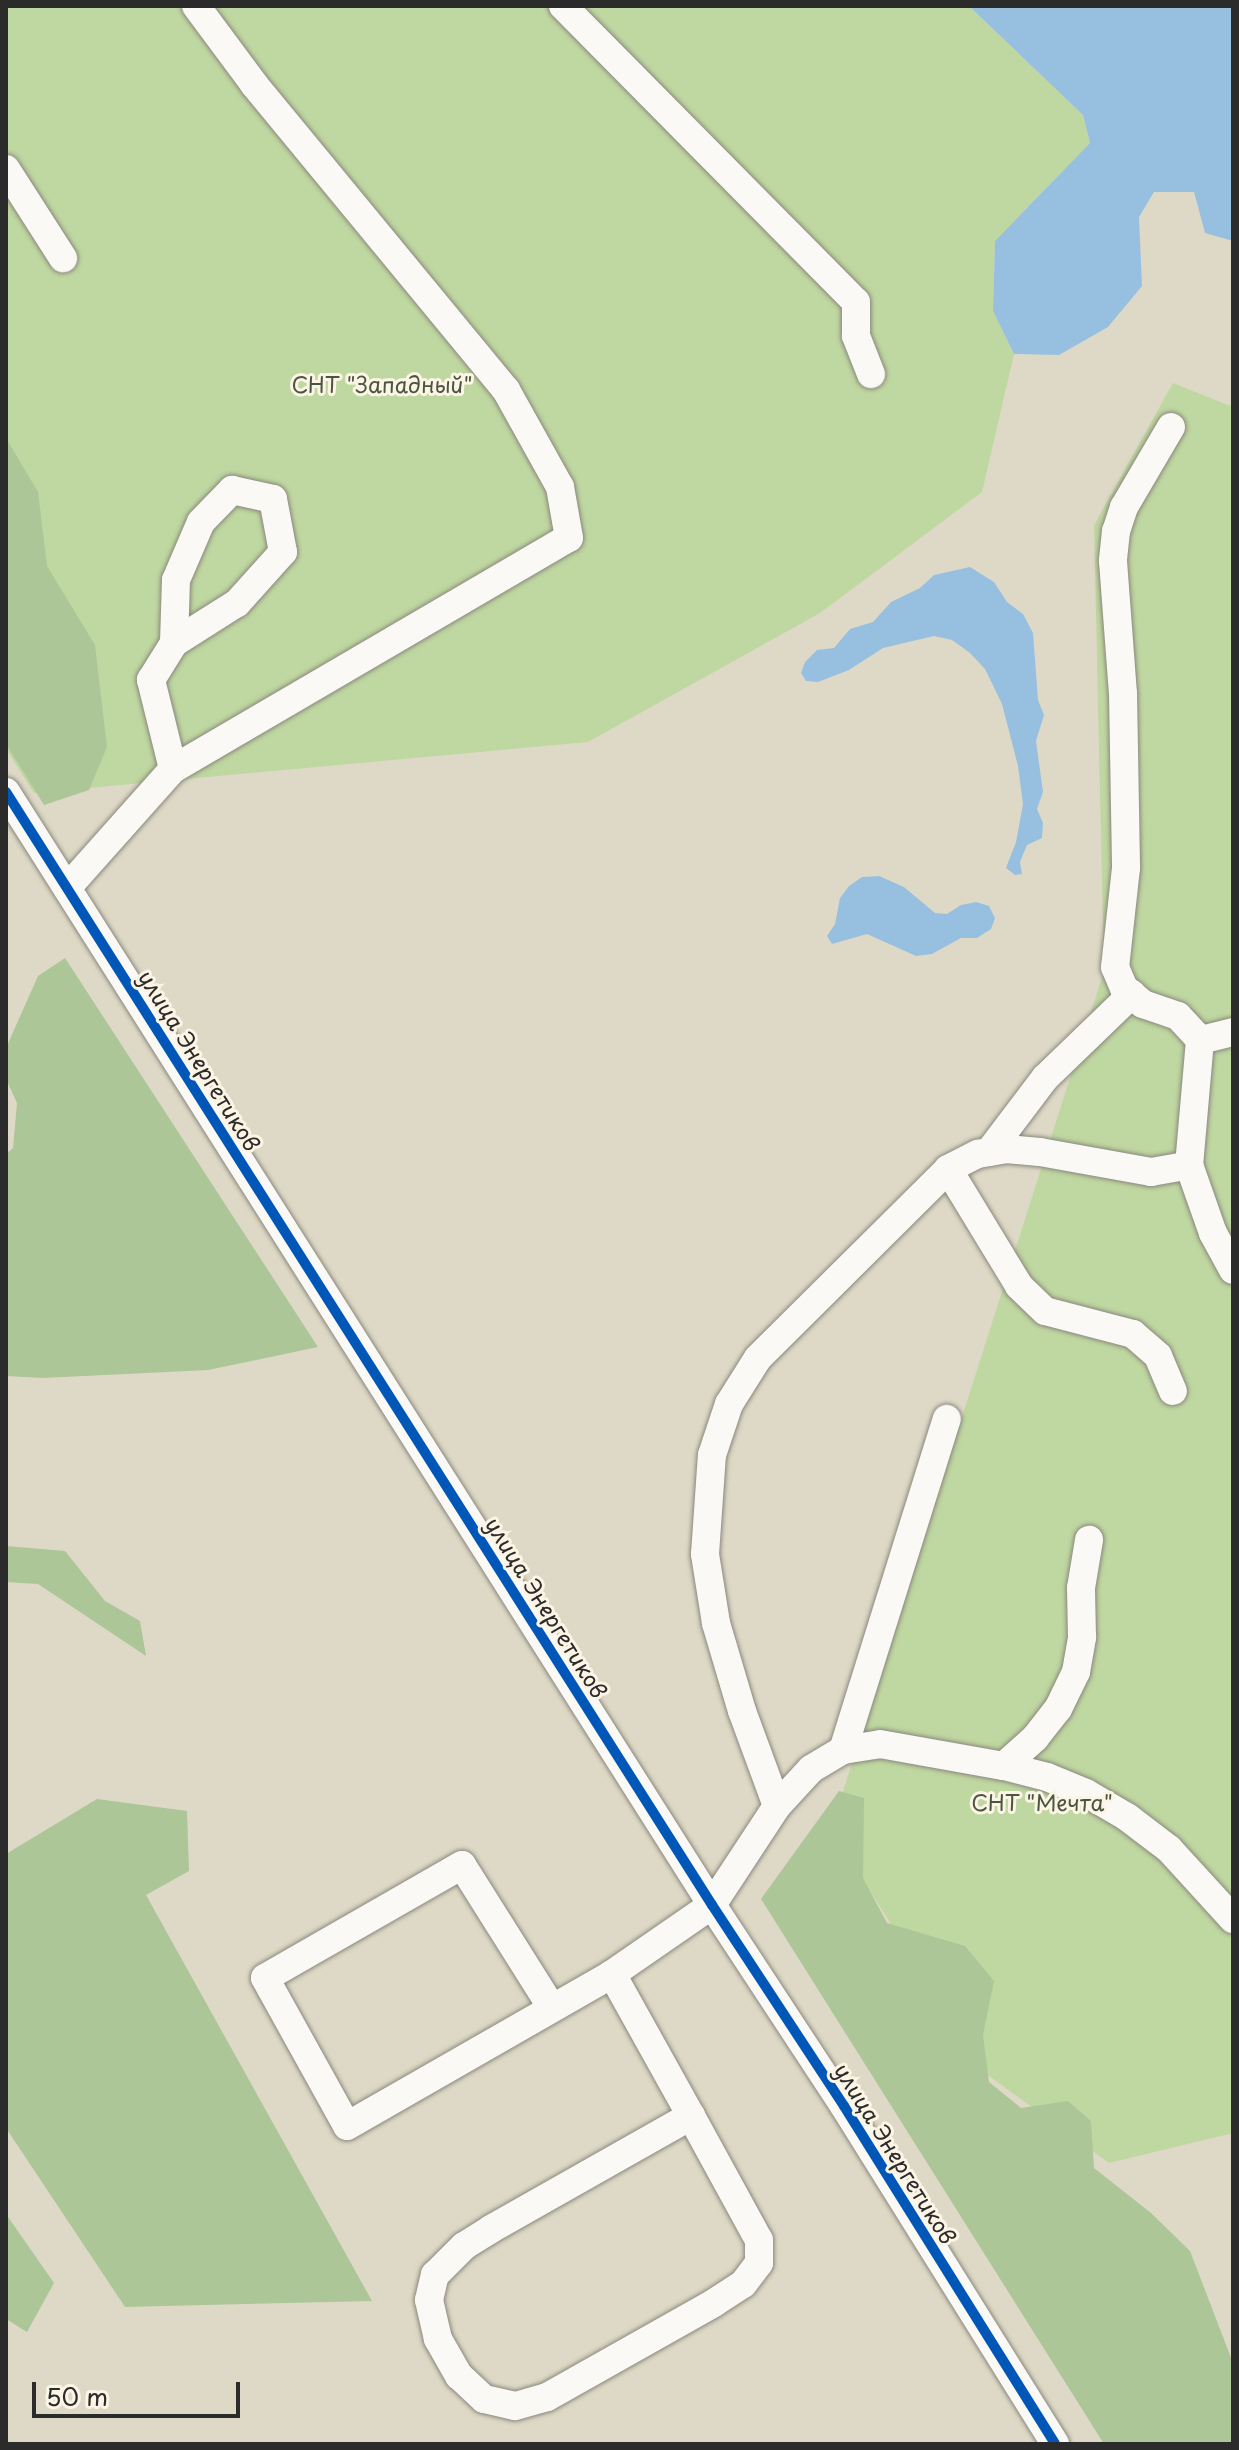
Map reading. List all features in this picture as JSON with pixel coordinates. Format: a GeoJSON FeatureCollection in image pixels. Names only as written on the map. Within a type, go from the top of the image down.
{"type":"FeatureCollection","features":[{"type":"Feature","properties":{"kind":"street"},"geometry":{"type":"LineString","coordinates":[[67,888],[173,769],[569,538],[560,487],[506,390],[264,97],[196,6]]}},
{"type":"Feature","properties":{"kind":"street"},"geometry":{"type":"LineString","coordinates":[[563,6],[856,302],[856,336],[871,374]]}},
{"type":"Feature","properties":{"kind":"street"},"geometry":{"type":"LineString","coordinates":[[6,169],[63,258]]}},
{"type":"Feature","properties":{"kind":"street"},"geometry":{"type":"LineString","coordinates":[[1171,427],[1124,507],[1114,546],[1123,693],[1126,868],[1115,967],[1124,988],[1143,1004],[1178,1016],[1200,1040],[1189,1165],[1213,1233],[1233,1270]]}},
{"type":"Feature","properties":{"kind":"street"},"geometry":{"type":"LineString","coordinates":[[173,769],[151,680],[174,643],[237,603],[283,552],[273,499],[232,490],[201,522],[176,580],[174,643]]}},
{"type":"Feature","properties":{"kind":"street","name":"улица Энергетиков"},"geometry":{"type":"LineString","coordinates":[[6,792],[712,1905],[844,2106],[1055,2444]]}},
{"type":"Feature","properties":{"kind":"street"},"geometry":{"type":"LineString","coordinates":[[989,1152],[1045,1078],[1132,994]]}},
{"type":"Feature","properties":{"kind":"street"},"geometry":{"type":"LineString","coordinates":[[1200,1040],[1233,1032]]}},
{"type":"Feature","properties":{"kind":"street"},"geometry":{"type":"LineString","coordinates":[[777,1806],[742,1711],[716,1623],[705,1554],[712,1455],[729,1404],[758,1358],[948,1169],[989,1152],[1040,1152],[1151,1172],[1189,1165]]}},
{"type":"Feature","properties":{"kind":"street"},"geometry":{"type":"LineString","coordinates":[[948,1169],[1019,1286],[1045,1311],[1133,1334],[1158,1356],[1173,1391]]}},
{"type":"Feature","properties":{"kind":"street"},"geometry":{"type":"LineString","coordinates":[[843,1750],[947,1419]]}},
{"type":"Feature","properties":{"kind":"street"},"geometry":{"type":"LineString","coordinates":[[1004,1766],[1035,1738],[1058,1709],[1076,1672],[1082,1637],[1081,1588],[1089,1540]]}},
{"type":"Feature","properties":{"kind":"street"},"geometry":{"type":"LineString","coordinates":[[552,2008],[462,1865],[265,1978],[347,2126],[612,1974],[712,1905],[777,1806],[811,1769],[843,1750],[880,1744],[1004,1766],[1073,1788],[1127,1817],[1169,1849],[1233,1919]]}},
{"type":"Feature","properties":{"kind":"street"},"geometry":{"type":"LineString","coordinates":[[612,1974],[691,2116],[759,2240],[762,2251],[754,2275],[714,2303],[547,2397],[515,2406],[484,2399],[459,2376],[438,2339],[429,2300],[435,2275],[464,2246],[491,2229],[691,2116]]}},
{"type":"Feature","properties":{"kind":"green space","name":"СНТ \"Западный\""},"geometry":{"type":"Polygon","coordinates":[[[6,6],[969,6],[1083,115],[1090,143],[995,241],[993,311],[1014,354],[982,492],[820,613],[588,742],[34,793],[6,749],[6,6]]]}},
{"type":"Feature","properties":{"kind":"green space","name":"СНТ \"Мечта\""},"geometry":{"type":"Polygon","coordinates":[[[1173,383],[1233,407],[1233,2133],[1109,2163],[985,2073],[831,1829],[1104,971],[1094,525],[1173,383]]]}},
{"type":"Feature","properties":{"kind":"green space"},"geometry":{"type":"Polygon","coordinates":[[[6,438],[38,492],[47,566],[95,645],[107,747],[89,790],[44,805],[6,744],[6,438]]]}},
{"type":"Feature","properties":{"kind":"green space"},"geometry":{"type":"Polygon","coordinates":[[[65,958],[318,1347],[208,1370],[43,1378],[6,1376],[6,1154],[13,1148],[17,1103],[6,1079],[6,1048],[38,976],[65,958]]]}},
{"type":"Feature","properties":{"kind":"green space"},"geometry":{"type":"Polygon","coordinates":[[[6,1546],[65,1551],[105,1601],[140,1621],[146,1656],[38,1584],[6,1582],[6,1546]]]}},
{"type":"Feature","properties":{"kind":"green space"},"geometry":{"type":"Polygon","coordinates":[[[839,1791],[864,1798],[863,1878],[887,1923],[965,1946],[994,1981],[983,2035],[989,2082],[1021,2108],[1068,2101],[1091,2121],[1094,2168],[1151,2213],[1190,2251],[1233,2363],[1233,2444],[1104,2444],[761,1899],[839,1791]]]}},
{"type":"Feature","properties":{"kind":"green space"},"geometry":{"type":"Polygon","coordinates":[[[97,1799],[187,1811],[189,1871],[146,1895],[372,2301],[125,2307],[6,2128],[6,1854],[97,1799]]]}},
{"type":"Feature","properties":{"kind":"green space"},"geometry":{"type":"Polygon","coordinates":[[[6,2214],[54,2283],[27,2332],[6,2319],[6,2214]]]}},
{"type":"Feature","properties":{"kind":"water"},"geometry":{"type":"Polygon","coordinates":[[[969,6],[1233,6],[1233,241],[1205,233],[1194,192],[1154,192],[1139,217],[1142,286],[1108,327],[1059,355],[1014,354],[993,311],[995,241],[1090,143],[1083,115],[969,6]]]}},
{"type":"Feature","properties":{"kind":"water"},"geometry":{"type":"Polygon","coordinates":[[[970,567],[994,582],[1007,602],[1023,614],[1033,633],[1038,700],[1044,715],[1036,741],[1043,792],[1037,809],[1043,823],[1042,838],[1027,845],[1020,862],[1022,874],[1015,875],[1006,868],[1016,842],[1023,804],[1018,766],[1002,704],[985,669],[970,653],[952,640],[934,636],[883,648],[849,670],[818,682],[806,681],[801,673],[805,662],[817,650],[834,648],[850,629],[873,622],[891,602],[920,588],[934,575],[970,567]]]}},
{"type":"Feature","properties":{"kind":"water"},"geometry":{"type":"Polygon","coordinates":[[[879,876],[904,887],[935,913],[947,914],[961,905],[976,902],[989,906],[995,918],[991,929],[977,938],[961,938],[932,954],[916,956],[867,934],[832,944],[827,936],[835,924],[840,898],[849,886],[862,877],[879,876]]]}},
{"type":"Feature","properties":{"kind":"cycle path"},"geometry":{"type":"LineString","coordinates":[[6,792],[712,1905],[844,2106],[1055,2444]]}}]}
